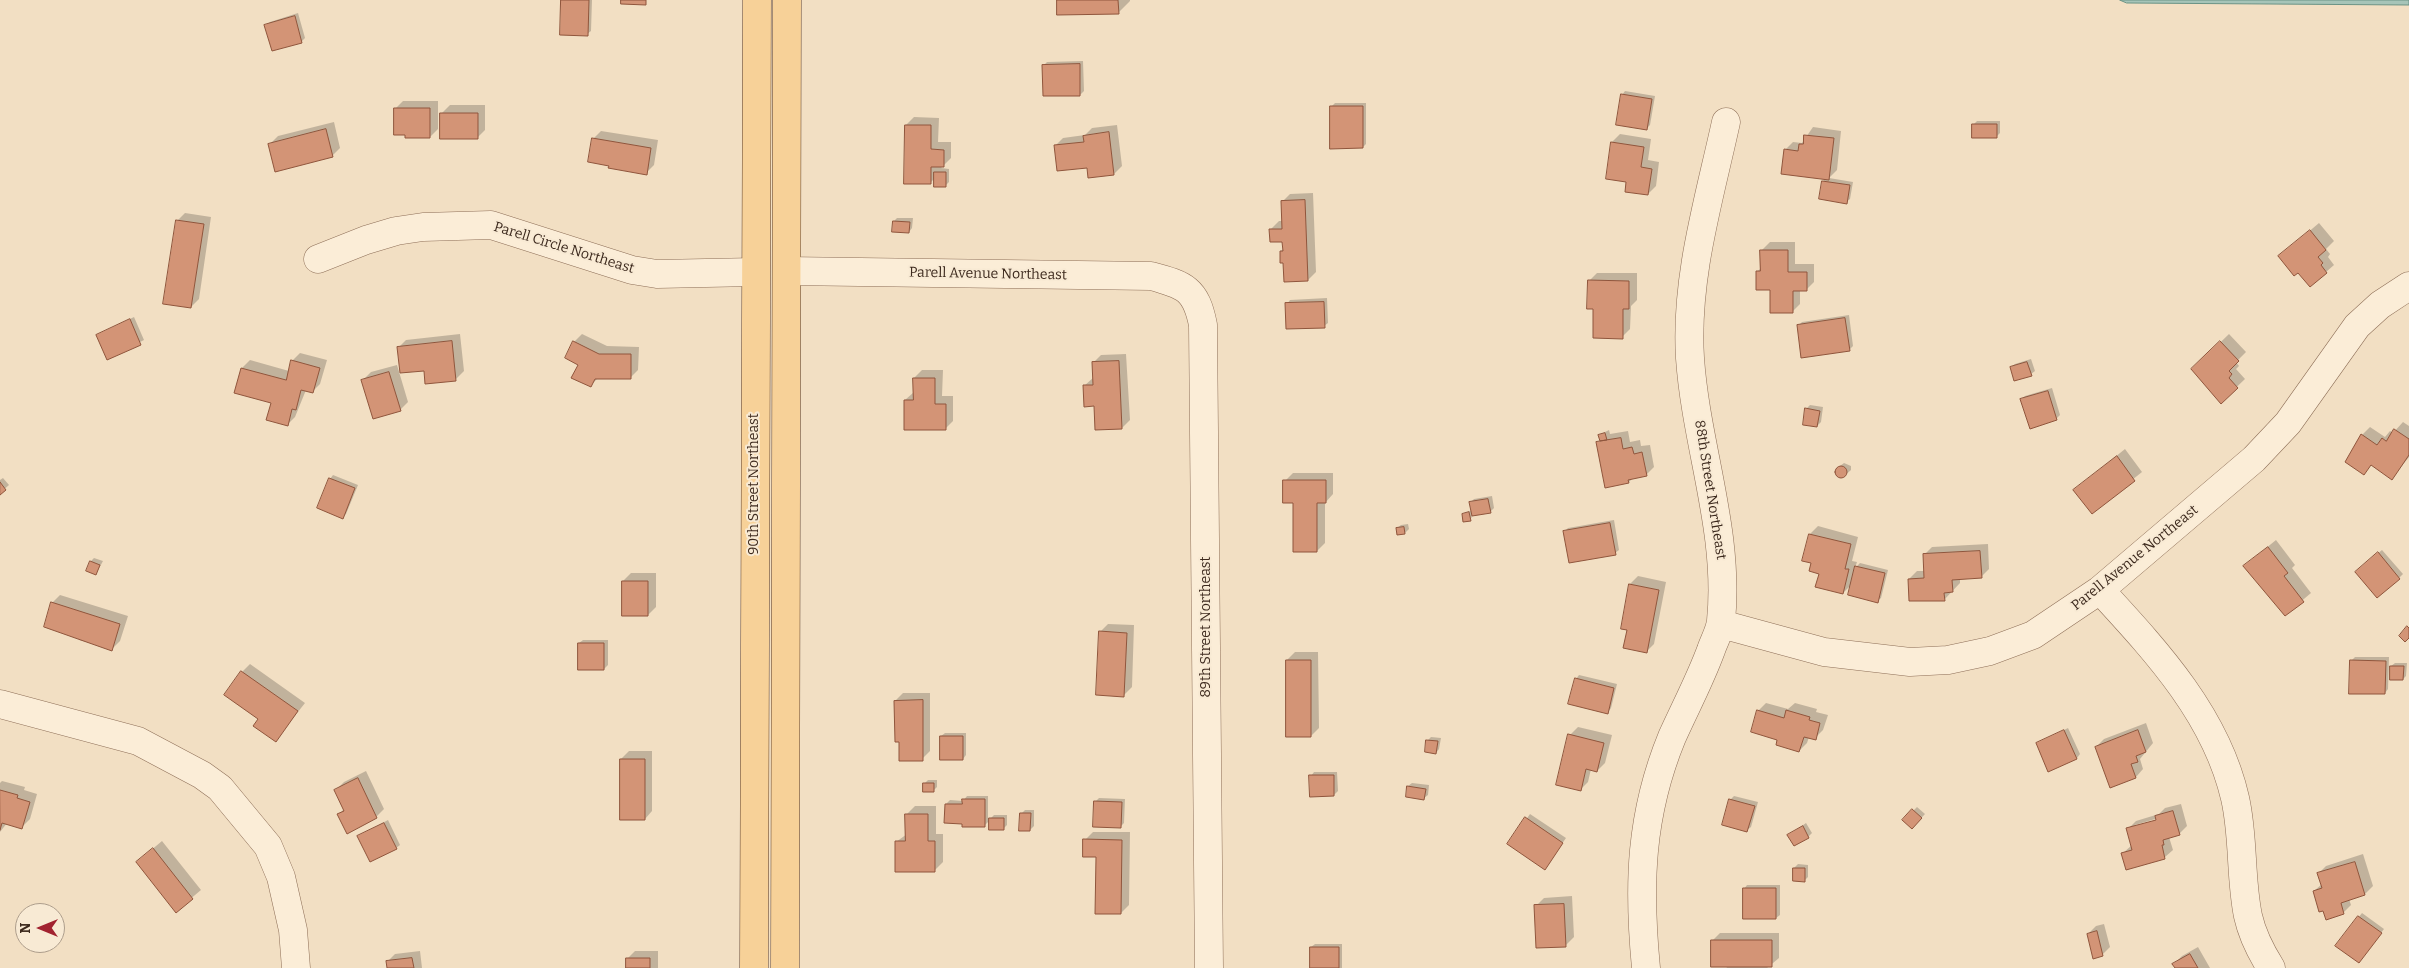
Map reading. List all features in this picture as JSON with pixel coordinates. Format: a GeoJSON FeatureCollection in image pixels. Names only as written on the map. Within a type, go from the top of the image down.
{"type":"FeatureCollection","features":[{"type":"Feature","properties":{"kind":"main road","name":"90th Street Northeast"},"geometry":{"type":"LineString","coordinates":[[754,968],[757,0]]}},
{"type":"Feature","properties":{"kind":"main road"},"geometry":{"type":"LineString","coordinates":[[785,968],[787,0]]}},
{"type":"Feature","properties":{"kind":"street","name":"88th Street Northeast"},"geometry":{"type":"LineString","coordinates":[[1646,968],[1642,923],[1642,877],[1646,825],[1656,783],[1672,739],[1703,672],[1721,624],[1722,575],[1718,524],[1695,401],[1690,357],[1694,268],[1726,122]]}},
{"type":"Feature","properties":{"kind":"street","name":"Parell Circle Northeast"},"geometry":{"type":"LineString","coordinates":[[318,259],[366,240],[396,232],[432,226],[491,225],[632,270],[657,274],[755,272]]}},
{"type":"Feature","properties":{"kind":"street","name":"Parell Avenue Northeast"},"geometry":{"type":"LineString","coordinates":[[787,271],[1151,276],[1172,281],[1187,290]]}},
{"type":"Feature","properties":{"kind":"street","name":"Parell Avenue Northeast"},"geometry":{"type":"LineString","coordinates":[[1721,624],[1824,652],[1910,662],[1948,660],[1990,652],[2033,635],[2100,590],[2254,459],[2288,423],[2358,326],[2380,305],[2409,286]]}},
{"type":"Feature","properties":{"kind":"street","name":"89th Street Northeast"},"geometry":{"type":"LineString","coordinates":[[1187,290],[1199,303],[1204,325],[1209,968]]}},
{"type":"Feature","properties":{"kind":"street"},"geometry":{"type":"LineString","coordinates":[[2100,590],[2168,666],[2194,704],[2228,769],[2236,800],[2248,917],[2260,949],[2271,968]]}},
{"type":"Feature","properties":{"kind":"street"},"geometry":{"type":"LineString","coordinates":[[0,704],[138,741],[202,775],[220,788],[268,846],[281,877],[293,930],[296,968]]}},
{"type":"Feature","properties":{"kind":"shaded area"},"geometry":{"type":"Polygon","coordinates":[[[2120,0],[2409,0],[2409,5],[2127,3],[2120,0]]]}},
{"type":"Feature","properties":{"kind":"building"},"geometry":{"type":"Polygon","coordinates":[[[561,0],[589,0],[588,36],[560,35],[561,0]]]}},
{"type":"Feature","properties":{"kind":"building"},"geometry":{"type":"Polygon","coordinates":[[[621,0],[646,0],[646,5],[621,4],[621,0]]]}},
{"type":"Feature","properties":{"kind":"building"},"geometry":{"type":"Polygon","coordinates":[[[1057,0],[1118,0],[1119,14],[1057,15],[1057,0]]]}},
{"type":"Feature","properties":{"kind":"building"},"geometry":{"type":"Polygon","coordinates":[[[295,16],[302,43],[272,51],[264,25],[295,16]]]}},
{"type":"Feature","properties":{"kind":"building"},"geometry":{"type":"Polygon","coordinates":[[[1080,64],[1080,96],[1043,96],[1042,65],[1080,64]]]}},
{"type":"Feature","properties":{"kind":"building"},"geometry":{"type":"Polygon","coordinates":[[[1621,94],[1652,99],[1647,130],[1616,125],[1621,94]]]}},
{"type":"Feature","properties":{"kind":"building"},"geometry":{"type":"Polygon","coordinates":[[[1330,106],[1363,106],[1363,148],[1330,149],[1330,106]]]}},
{"type":"Feature","properties":{"kind":"building"},"geometry":{"type":"Polygon","coordinates":[[[394,108],[430,108],[430,138],[405,138],[405,135],[394,135],[394,108]]]}},
{"type":"Feature","properties":{"kind":"building"},"geometry":{"type":"Polygon","coordinates":[[[440,113],[478,113],[478,139],[440,139],[440,113]]]}},
{"type":"Feature","properties":{"kind":"building"},"geometry":{"type":"Polygon","coordinates":[[[1972,124],[1997,124],[1997,138],[1972,138],[1972,124]]]}},
{"type":"Feature","properties":{"kind":"building"},"geometry":{"type":"Polygon","coordinates":[[[905,125],[931,125],[931,149],[944,150],[944,167],[931,167],[931,184],[904,184],[905,125]]]}},
{"type":"Feature","properties":{"kind":"building"},"geometry":{"type":"Polygon","coordinates":[[[326,129],[333,157],[275,172],[268,144],[326,129]]]}},
{"type":"Feature","properties":{"kind":"building"},"geometry":{"type":"Polygon","coordinates":[[[1109,132],[1114,175],[1088,178],[1087,168],[1057,171],[1054,145],[1084,142],[1083,136],[1109,132]]]}},
{"type":"Feature","properties":{"kind":"building"},"geometry":{"type":"Polygon","coordinates":[[[1804,135],[1834,138],[1829,180],[1781,174],[1784,149],[1798,151],[1799,144],[1803,144],[1804,135]]]}},
{"type":"Feature","properties":{"kind":"building"},"geometry":{"type":"Polygon","coordinates":[[[592,138],[651,148],[647,175],[608,168],[609,166],[588,162],[592,138]]]}},
{"type":"Feature","properties":{"kind":"building"},"geometry":{"type":"Polygon","coordinates":[[[1611,142],[1644,147],[1641,167],[1652,169],[1648,195],[1625,192],[1626,182],[1606,179],[1611,142]]]}},
{"type":"Feature","properties":{"kind":"building"},"geometry":{"type":"Polygon","coordinates":[[[934,172],[946,172],[946,187],[934,187],[934,172]]]}},
{"type":"Feature","properties":{"kind":"building"},"geometry":{"type":"Polygon","coordinates":[[[1822,181],[1850,185],[1847,204],[1819,199],[1822,181]]]}},
{"type":"Feature","properties":{"kind":"building"},"geometry":{"type":"Polygon","coordinates":[[[1305,200],[1308,281],[1284,282],[1283,263],[1280,263],[1280,251],[1283,251],[1282,242],[1270,242],[1269,229],[1282,229],[1281,201],[1305,200]]]}},
{"type":"Feature","properties":{"kind":"building"},"geometry":{"type":"Polygon","coordinates":[[[176,220],[204,224],[191,308],[163,304],[176,220]]]}},
{"type":"Feature","properties":{"kind":"building"},"geometry":{"type":"Polygon","coordinates":[[[893,221],[910,222],[909,233],[892,232],[893,221]]]}},
{"type":"Feature","properties":{"kind":"building"},"geometry":{"type":"Polygon","coordinates":[[[2310,230],[2326,250],[2318,257],[2327,273],[2310,287],[2298,273],[2294,276],[2278,256],[2310,230]]]}},
{"type":"Feature","properties":{"kind":"building"},"geometry":{"type":"Polygon","coordinates":[[[1760,250],[1788,250],[1788,272],[1807,272],[1807,291],[1793,291],[1793,313],[1770,313],[1770,290],[1756,290],[1756,271],[1760,271],[1760,250]]]}},
{"type":"Feature","properties":{"kind":"building"},"geometry":{"type":"Polygon","coordinates":[[[1588,280],[1629,281],[1629,309],[1623,309],[1623,339],[1593,338],[1593,309],[1587,309],[1588,280]]]}},
{"type":"Feature","properties":{"kind":"building"},"geometry":{"type":"Polygon","coordinates":[[[1324,302],[1325,328],[1286,329],[1285,303],[1324,302]]]}},
{"type":"Feature","properties":{"kind":"building"},"geometry":{"type":"Polygon","coordinates":[[[1845,318],[1850,351],[1801,358],[1797,325],[1845,318]]]}},
{"type":"Feature","properties":{"kind":"building"},"geometry":{"type":"Polygon","coordinates":[[[130,319],[141,345],[107,360],[96,335],[130,319]]]}},
{"type":"Feature","properties":{"kind":"building"},"geometry":{"type":"Polygon","coordinates":[[[452,341],[456,381],[425,384],[424,371],[400,373],[397,347],[452,341]]]}},
{"type":"Feature","properties":{"kind":"building"},"geometry":{"type":"Polygon","coordinates":[[[573,341],[599,354],[631,354],[631,379],[595,379],[591,387],[571,378],[578,365],[565,358],[573,341]]]}},
{"type":"Feature","properties":{"kind":"building"},"geometry":{"type":"Polygon","coordinates":[[[2220,341],[2239,361],[2229,371],[2232,374],[2229,378],[2238,388],[2221,404],[2191,369],[2220,341]]]}},
{"type":"Feature","properties":{"kind":"building"},"geometry":{"type":"Polygon","coordinates":[[[291,360],[320,368],[313,393],[301,390],[296,410],[292,409],[288,426],[266,420],[271,403],[234,393],[241,368],[286,380],[291,360]]]}},
{"type":"Feature","properties":{"kind":"building"},"geometry":{"type":"Polygon","coordinates":[[[1119,361],[1122,429],[1095,430],[1094,406],[1084,407],[1083,385],[1093,385],[1092,362],[1119,361]]]}},
{"type":"Feature","properties":{"kind":"building"},"geometry":{"type":"Polygon","coordinates":[[[2027,362],[2032,376],[2014,381],[2010,367],[2027,362]]]}},
{"type":"Feature","properties":{"kind":"building"},"geometry":{"type":"Polygon","coordinates":[[[389,372],[401,411],[373,419],[361,380],[389,372]]]}},
{"type":"Feature","properties":{"kind":"building"},"geometry":{"type":"Polygon","coordinates":[[[913,378],[935,378],[935,404],[946,404],[946,430],[904,430],[904,400],[913,400],[913,378]]]}},
{"type":"Feature","properties":{"kind":"building"},"geometry":{"type":"Polygon","coordinates":[[[2048,391],[2057,420],[2030,429],[2020,399],[2048,391]]]}},
{"type":"Feature","properties":{"kind":"building"},"geometry":{"type":"Polygon","coordinates":[[[1805,408],[1820,411],[1817,427],[1803,425],[1805,408]]]}},
{"type":"Feature","properties":{"kind":"building"},"geometry":{"type":"Polygon","coordinates":[[[2394,429],[2409,439],[2409,455],[2392,480],[2371,465],[2364,475],[2345,462],[2361,434],[2377,445],[2382,438],[2386,441],[2394,429]]]}},
{"type":"Feature","properties":{"kind":"building"},"geometry":{"type":"Polygon","coordinates":[[[1605,433],[1607,440],[1600,441],[1598,435],[1605,433]]]}},
{"type":"Feature","properties":{"kind":"building"},"geometry":{"type":"Polygon","coordinates":[[[1621,438],[1623,449],[1632,447],[1634,454],[1642,452],[1647,476],[1628,480],[1629,483],[1605,488],[1596,442],[1621,438]]]}},
{"type":"Feature","properties":{"kind":"building"},"geometry":{"type":"Polygon","coordinates":[[[2117,456],[2135,481],[2092,514],[2073,490],[2117,456]]]}},
{"type":"Feature","properties":{"kind":"building"},"geometry":{"type":"Polygon","coordinates":[[[1839,466],[1843,466],[1847,472],[1843,478],[1839,478],[1835,474],[1835,470],[1839,466]]]}},
{"type":"Feature","properties":{"kind":"building"},"geometry":{"type":"Polygon","coordinates":[[[329,478],[355,488],[343,519],[317,508],[329,478]]]}},
{"type":"Feature","properties":{"kind":"building"},"geometry":{"type":"Polygon","coordinates":[[[1283,480],[1326,480],[1326,503],[1317,503],[1317,552],[1293,552],[1293,503],[1283,503],[1283,480]]]}},
{"type":"Feature","properties":{"kind":"building"},"geometry":{"type":"Polygon","coordinates":[[[0,482],[6,490],[0,495],[0,482]]]}},
{"type":"Feature","properties":{"kind":"building"},"geometry":{"type":"Polygon","coordinates":[[[1488,499],[1491,513],[1472,516],[1469,502],[1488,499]]]}},
{"type":"Feature","properties":{"kind":"building"},"geometry":{"type":"Polygon","coordinates":[[[1469,512],[1471,521],[1463,522],[1462,514],[1469,512]]]}},
{"type":"Feature","properties":{"kind":"building"},"geometry":{"type":"Polygon","coordinates":[[[1610,523],[1616,555],[1569,563],[1563,531],[1610,523]]]}},
{"type":"Feature","properties":{"kind":"building"},"geometry":{"type":"Polygon","coordinates":[[[1404,527],[1405,534],[1397,535],[1396,528],[1404,527]]]}},
{"type":"Feature","properties":{"kind":"building"},"geometry":{"type":"Polygon","coordinates":[[[1809,534],[1851,544],[1845,569],[1849,569],[1843,594],[1815,587],[1819,574],[1809,571],[1811,563],[1802,561],[1809,534]]]}},
{"type":"Feature","properties":{"kind":"building"},"geometry":{"type":"Polygon","coordinates":[[[2268,547],[2288,573],[2284,576],[2304,602],[2285,616],[2243,566],[2268,547]]]}},
{"type":"Feature","properties":{"kind":"building"},"geometry":{"type":"Polygon","coordinates":[[[1980,551],[1982,578],[1952,580],[1953,592],[1944,593],[1945,601],[1909,601],[1908,579],[1924,578],[1923,554],[1980,551]]]}},
{"type":"Feature","properties":{"kind":"building"},"geometry":{"type":"Polygon","coordinates":[[[2378,552],[2400,579],[2377,598],[2355,572],[2378,552]]]}},
{"type":"Feature","properties":{"kind":"building"},"geometry":{"type":"Polygon","coordinates":[[[90,561],[100,565],[96,575],[86,571],[90,561]]]}},
{"type":"Feature","properties":{"kind":"building"},"geometry":{"type":"Polygon","coordinates":[[[1855,566],[1885,573],[1878,603],[1848,595],[1855,566]]]}},
{"type":"Feature","properties":{"kind":"building"},"geometry":{"type":"Polygon","coordinates":[[[622,581],[648,581],[648,616],[622,616],[622,581]]]}},
{"type":"Feature","properties":{"kind":"building"},"geometry":{"type":"Polygon","coordinates":[[[1629,584],[1659,590],[1647,653],[1623,648],[1627,630],[1621,629],[1629,584]]]}},
{"type":"Feature","properties":{"kind":"building"},"geometry":{"type":"Polygon","coordinates":[[[51,602],[120,624],[112,651],[44,627],[51,602]]]}},
{"type":"Feature","properties":{"kind":"building"},"geometry":{"type":"Polygon","coordinates":[[[2407,626],[2409,628],[2409,638],[2405,642],[2399,636],[2407,626]]]}},
{"type":"Feature","properties":{"kind":"building"},"geometry":{"type":"Polygon","coordinates":[[[1099,631],[1127,633],[1124,697],[1096,695],[1099,631]]]}},
{"type":"Feature","properties":{"kind":"building"},"geometry":{"type":"Polygon","coordinates":[[[578,643],[604,643],[604,670],[578,670],[578,643]]]}},
{"type":"Feature","properties":{"kind":"building"},"geometry":{"type":"Polygon","coordinates":[[[1286,660],[1311,660],[1311,737],[1286,737],[1286,660]]]}},
{"type":"Feature","properties":{"kind":"building"},"geometry":{"type":"Polygon","coordinates":[[[2350,660],[2386,661],[2385,694],[2349,694],[2350,660]]]}},
{"type":"Feature","properties":{"kind":"building"},"geometry":{"type":"Polygon","coordinates":[[[2390,666],[2404,666],[2403,680],[2390,680],[2390,666]]]}},
{"type":"Feature","properties":{"kind":"building"},"geometry":{"type":"Polygon","coordinates":[[[241,671],[298,711],[276,742],[253,726],[258,719],[224,695],[241,671]]]}},
{"type":"Feature","properties":{"kind":"building"},"geometry":{"type":"Polygon","coordinates":[[[1575,678],[1614,688],[1608,714],[1568,704],[1575,678]]]}},
{"type":"Feature","properties":{"kind":"building"},"geometry":{"type":"Polygon","coordinates":[[[923,700],[923,761],[899,761],[899,742],[895,742],[894,701],[923,700]]]}},
{"type":"Feature","properties":{"kind":"building"},"geometry":{"type":"Polygon","coordinates":[[[1757,710],[1784,718],[1786,710],[1810,717],[1809,720],[1820,723],[1816,740],[1804,737],[1799,752],[1776,745],[1777,740],[1751,732],[1757,710]]]}},
{"type":"Feature","properties":{"kind":"building"},"geometry":{"type":"Polygon","coordinates":[[[2064,730],[2077,759],[2048,772],[2036,743],[2064,730]]]}},
{"type":"Feature","properties":{"kind":"building"},"geometry":{"type":"Polygon","coordinates":[[[2138,730],[2146,752],[2136,756],[2138,762],[2131,764],[2136,778],[2110,788],[2095,747],[2138,730]]]}},
{"type":"Feature","properties":{"kind":"building"},"geometry":{"type":"Polygon","coordinates":[[[1568,734],[1604,743],[1597,772],[1586,769],[1581,791],[1556,785],[1568,734]]]}},
{"type":"Feature","properties":{"kind":"building"},"geometry":{"type":"Polygon","coordinates":[[[940,736],[963,736],[963,760],[940,760],[940,736]]]}},
{"type":"Feature","properties":{"kind":"building"},"geometry":{"type":"Polygon","coordinates":[[[1426,740],[1438,741],[1436,754],[1425,752],[1426,740]]]}},
{"type":"Feature","properties":{"kind":"building"},"geometry":{"type":"Polygon","coordinates":[[[620,759],[645,759],[645,820],[620,820],[620,759]]]}},
{"type":"Feature","properties":{"kind":"building"},"geometry":{"type":"Polygon","coordinates":[[[1309,775],[1334,775],[1334,796],[1310,797],[1309,775]]]}},
{"type":"Feature","properties":{"kind":"building"},"geometry":{"type":"Polygon","coordinates":[[[358,778],[377,818],[347,834],[337,814],[344,811],[334,790],[358,778]]]}},
{"type":"Feature","properties":{"kind":"building"},"geometry":{"type":"Polygon","coordinates":[[[923,783],[934,783],[934,792],[923,792],[923,783]]]}},
{"type":"Feature","properties":{"kind":"building"},"geometry":{"type":"Polygon","coordinates":[[[1407,786],[1426,789],[1424,800],[1406,797],[1407,786]]]}},
{"type":"Feature","properties":{"kind":"building"},"geometry":{"type":"Polygon","coordinates":[[[0,790],[18,795],[17,798],[30,802],[22,829],[2,823],[0,830],[0,790]]]}},
{"type":"Feature","properties":{"kind":"building"},"geometry":{"type":"Polygon","coordinates":[[[962,799],[985,799],[985,827],[962,827],[962,824],[944,823],[945,804],[962,804],[962,799]]]}},
{"type":"Feature","properties":{"kind":"building"},"geometry":{"type":"Polygon","coordinates":[[[1729,799],[1755,806],[1747,832],[1722,825],[1729,799]]]}},
{"type":"Feature","properties":{"kind":"building"},"geometry":{"type":"Polygon","coordinates":[[[1094,801],[1122,802],[1121,828],[1093,827],[1094,801]]]}},
{"type":"Feature","properties":{"kind":"building"},"geometry":{"type":"Polygon","coordinates":[[[1912,809],[1922,818],[1912,829],[1902,820],[1912,809]]]}},
{"type":"Feature","properties":{"kind":"building"},"geometry":{"type":"Polygon","coordinates":[[[2173,811],[2180,835],[2163,840],[2164,845],[2162,845],[2165,859],[2126,870],[2121,853],[2132,850],[2126,828],[2156,820],[2155,816],[2173,811]]]}},
{"type":"Feature","properties":{"kind":"building"},"geometry":{"type":"Polygon","coordinates":[[[1020,813],[1031,813],[1030,831],[1019,831],[1020,813]]]}},
{"type":"Feature","properties":{"kind":"building"},"geometry":{"type":"Polygon","coordinates":[[[905,814],[928,814],[928,841],[935,841],[935,872],[895,872],[895,841],[905,841],[905,814]]]}},
{"type":"Feature","properties":{"kind":"building"},"geometry":{"type":"Polygon","coordinates":[[[1525,817],[1563,843],[1545,870],[1507,844],[1525,817]]]}},
{"type":"Feature","properties":{"kind":"building"},"geometry":{"type":"Polygon","coordinates":[[[989,818],[1004,818],[1004,830],[989,830],[989,818]]]}},
{"type":"Feature","properties":{"kind":"building"},"geometry":{"type":"Polygon","coordinates":[[[384,823],[397,849],[370,862],[357,836],[384,823]]]}},
{"type":"Feature","properties":{"kind":"building"},"geometry":{"type":"Polygon","coordinates":[[[1803,826],[1809,838],[1794,846],[1787,835],[1803,826]]]}},
{"type":"Feature","properties":{"kind":"building"},"geometry":{"type":"Polygon","coordinates":[[[1083,839],[1122,840],[1121,914],[1095,914],[1096,857],[1083,857],[1083,839]]]}},
{"type":"Feature","properties":{"kind":"building"},"geometry":{"type":"Polygon","coordinates":[[[153,848],[193,899],[176,913],[136,862],[153,848]]]}},
{"type":"Feature","properties":{"kind":"building"},"geometry":{"type":"Polygon","coordinates":[[[2355,862],[2365,895],[2341,903],[2344,914],[2326,920],[2323,911],[2319,912],[2313,891],[2322,888],[2317,873],[2355,862]]]}},
{"type":"Feature","properties":{"kind":"building"},"geometry":{"type":"Polygon","coordinates":[[[1793,868],[1805,868],[1805,882],[1793,881],[1793,868]]]}},
{"type":"Feature","properties":{"kind":"building"},"geometry":{"type":"Polygon","coordinates":[[[1743,888],[1776,888],[1776,919],[1743,919],[1743,888]]]}},
{"type":"Feature","properties":{"kind":"building"},"geometry":{"type":"Polygon","coordinates":[[[1564,904],[1566,947],[1536,948],[1534,905],[1564,904]]]}},
{"type":"Feature","properties":{"kind":"building"},"geometry":{"type":"Polygon","coordinates":[[[2358,916],[2382,933],[2359,963],[2335,946],[2358,916]]]}},
{"type":"Feature","properties":{"kind":"building"},"geometry":{"type":"Polygon","coordinates":[[[2097,931],[2103,956],[2093,959],[2087,934],[2097,931]]]}},
{"type":"Feature","properties":{"kind":"building"},"geometry":{"type":"Polygon","coordinates":[[[1711,940],[1772,940],[1772,967],[1711,967],[1711,940]]]}},
{"type":"Feature","properties":{"kind":"building"},"geometry":{"type":"Polygon","coordinates":[[[1310,947],[1339,947],[1339,968],[1310,968],[1310,947]]]}},
{"type":"Feature","properties":{"kind":"building"},"geometry":{"type":"Polygon","coordinates":[[[2190,954],[2198,968],[2175,968],[2172,964],[2190,954]]]}},
{"type":"Feature","properties":{"kind":"building"},"geometry":{"type":"Polygon","coordinates":[[[412,958],[414,968],[387,968],[386,961],[412,958]]]}},
{"type":"Feature","properties":{"kind":"building"},"geometry":{"type":"Polygon","coordinates":[[[626,958],[650,958],[650,968],[626,968],[626,958]]]}}]}
